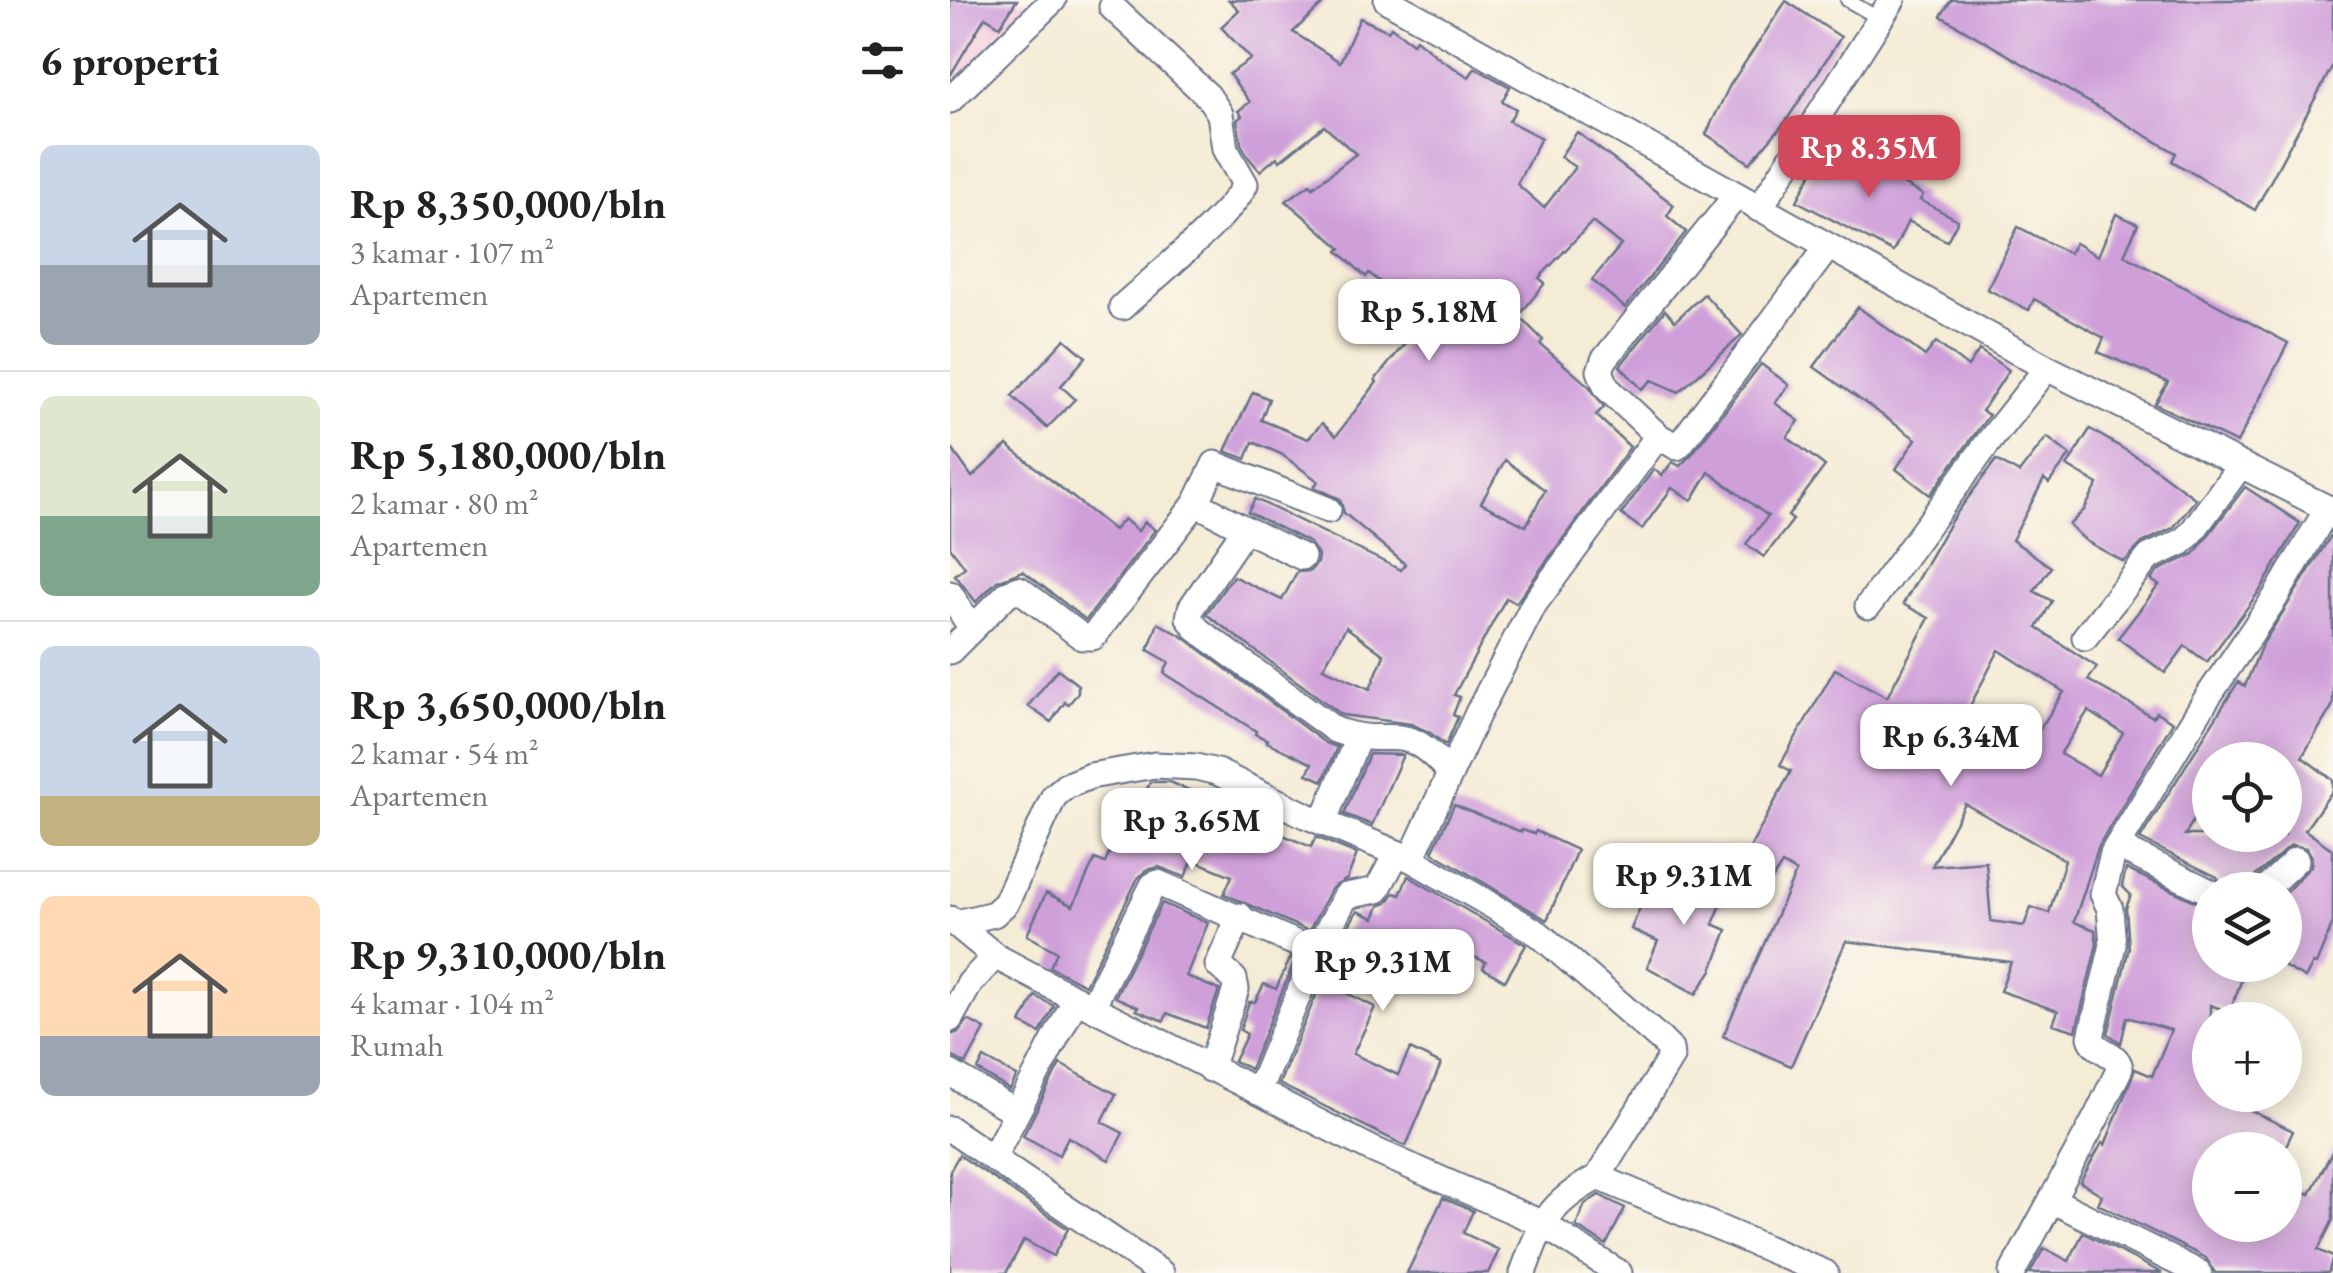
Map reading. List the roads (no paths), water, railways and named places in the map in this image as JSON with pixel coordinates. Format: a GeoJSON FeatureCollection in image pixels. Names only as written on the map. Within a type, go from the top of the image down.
{"type":"FeatureCollection","features":[{"type":"Feature","properties":{"kind":"street"},"geometry":{"type":"LineString","coordinates":[[950,100],[1053,0]]}},
{"type":"Feature","properties":{"kind":"street"},"geometry":{"type":"LineString","coordinates":[[1387,0],[2047,368],[2330,510],[2207,698],[2118,846],[2106,874],[2104,894],[2110,909],[2113,945],[2092,1038],[2096,1047],[2115,1057],[2120,1068],[2012,1273]]}},
{"type":"Feature","properties":{"kind":"street"},"geometry":{"type":"LineString","coordinates":[[1113,2],[1208,96],[1220,114],[1225,149],[1245,184],[1241,195],[1122,307]]}},
{"type":"Feature","properties":{"kind":"street"},"geometry":{"type":"LineString","coordinates":[[1759,209],[1886,10]]}},
{"type":"Feature","properties":{"kind":"street"},"geometry":{"type":"LineString","coordinates":[[1736,197],[1604,360],[1600,370],[1607,388],[1658,436],[1677,447],[1828,247]]}},
{"type":"Feature","properties":{"kind":"street"},"geometry":{"type":"LineString","coordinates":[[1868,606],[2047,368]]}},
{"type":"Feature","properties":{"kind":"street"},"geometry":{"type":"LineString","coordinates":[[1258,1092],[1316,952],[1346,896],[1377,890],[1404,856],[1534,604],[1658,436]]}},
{"type":"Feature","properties":{"kind":"street"},"geometry":{"type":"LineString","coordinates":[[950,651],[1008,592],[1019,588],[1082,637],[1094,637],[1196,503],[1215,464],[1328,510]]}},
{"type":"Feature","properties":{"kind":"street"},"geometry":{"type":"LineString","coordinates":[[2085,637],[2148,557],[2182,542],[2192,532],[2240,466]]}},
{"type":"Feature","properties":{"kind":"street"},"geometry":{"type":"LineString","coordinates":[[1196,503],[1302,556]]}},
{"type":"Feature","properties":{"kind":"street"},"geometry":{"type":"LineString","coordinates":[[1245,529],[1191,608],[1192,623],[1278,692],[1335,730],[1358,738],[1406,736],[1431,750],[1450,773]]}},
{"type":"Feature","properties":{"kind":"street"},"geometry":{"type":"LineString","coordinates":[[950,594],[972,629]]}},
{"type":"Feature","properties":{"kind":"street"},"geometry":{"type":"LineString","coordinates":[[1323,822],[1358,738]]}},
{"type":"Feature","properties":{"kind":"street"},"geometry":{"type":"LineString","coordinates":[[953,921],[994,914],[1006,903],[1054,796],[1066,786],[1090,776],[1156,766],[1217,772],[1404,856],[1539,934],[1670,1049],[1671,1057],[1666,1072],[1598,1176],[1581,1186],[1541,1223],[1523,1273]]}},
{"type":"Feature","properties":{"kind":"street"},"geometry":{"type":"LineString","coordinates":[[2118,846],[2192,883]]}},
{"type":"Feature","properties":{"kind":"street"},"geometry":{"type":"LineString","coordinates":[[2283,872],[2296,860]]}},
{"type":"Feature","properties":{"kind":"street"},"geometry":{"type":"LineString","coordinates":[[993,1158],[1016,1112],[1153,886],[1162,883],[1316,952]]}},
{"type":"Feature","properties":{"kind":"street"},"geometry":{"type":"LineString","coordinates":[[1210,1069],[1236,989],[1234,978],[1218,965],[1240,916]]}},
{"type":"Feature","properties":{"kind":"street"},"geometry":{"type":"LineString","coordinates":[[953,921],[995,956],[1084,1004],[1371,1149],[1541,1223],[1619,1273]]}},
{"type":"Feature","properties":{"kind":"street"},"geometry":{"type":"LineString","coordinates":[[950,1019],[970,984],[995,956]]}},
{"type":"Feature","properties":{"kind":"street"},"geometry":{"type":"LineString","coordinates":[[950,1072],[1016,1112]]}},
{"type":"Feature","properties":{"kind":"street"},"geometry":{"type":"LineString","coordinates":[[952,1136],[993,1158],[1160,1273]]}},
{"type":"Feature","properties":{"kind":"street"},"geometry":{"type":"LineString","coordinates":[[1598,1176],[1825,1273]]}},
{"type":"Feature","properties":{"kind":"street"},"geometry":{"type":"LineString","coordinates":[[2052,1200],[2199,1273]]}},
{"type":"Feature","properties":{"kind":"lane"},"geometry":{"type":"LineString","coordinates":[[1847,0],[1886,10]]}}]}
